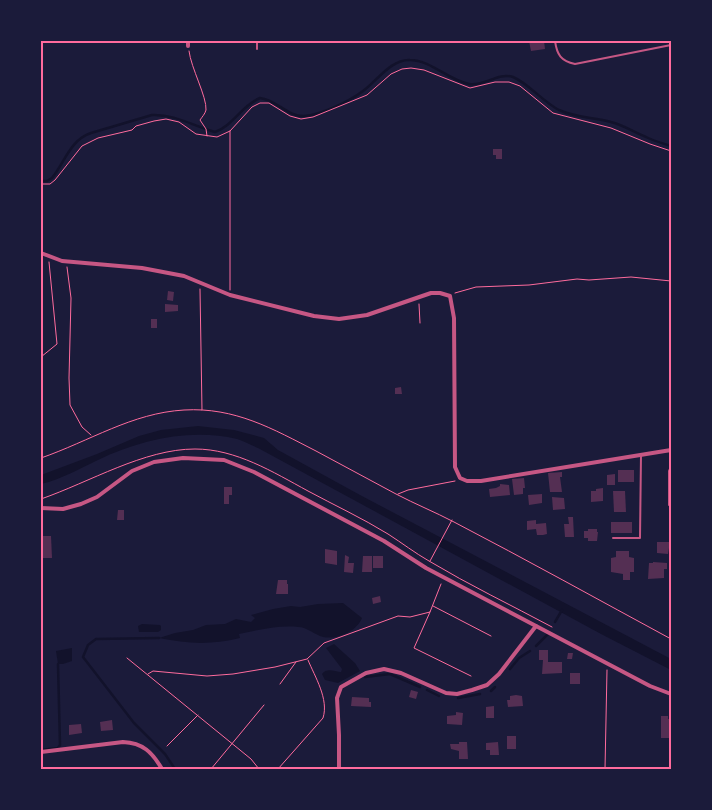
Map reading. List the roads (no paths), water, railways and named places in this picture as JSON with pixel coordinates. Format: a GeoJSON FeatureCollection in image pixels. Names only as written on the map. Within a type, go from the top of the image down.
{"type":"FeatureCollection","features":[{"type":"Feature","properties":{"kind":"street"},"geometry":{"type":"LineString","coordinates":[[41,253],[66,262],[142,268],[184,276],[230,295],[314,316],[339,319],[367,315],[431,293],[450,296],[454,318],[455,467],[460,478],[467,481],[481,481],[671,450]]}},
{"type":"Feature","properties":{"kind":"street"},"geometry":{"type":"LineString","coordinates":[[41,508],[63,509],[81,504],[97,497],[132,471],[154,462],[195,457],[224,460],[254,472],[361,528],[444,577],[650,686],[671,694]]}},
{"type":"Feature","properties":{"kind":"street"},"geometry":{"type":"LineString","coordinates":[[339,769],[336,698],[341,687],[366,673],[384,669],[401,673],[446,693],[457,694],[472,690],[487,685],[499,674],[536,626]]}},
{"type":"Feature","properties":{"kind":"street"},"geometry":{"type":"LineString","coordinates":[[41,752],[131,742],[145,747],[162,769]]}},
{"type":"Feature","properties":{"kind":"lane"},"geometry":{"type":"LineString","coordinates":[[257,41],[257,49]]}},
{"type":"Feature","properties":{"kind":"lane"},"geometry":{"type":"LineString","coordinates":[[554,41],[560,58],[565,62],[575,64],[671,45]]}},
{"type":"Feature","properties":{"kind":"lane"},"geometry":{"type":"LineString","coordinates":[[613,538],[640,538],[641,455]]}},
{"type":"Feature","properties":{"kind":"lane"},"geometry":{"type":"LineString","coordinates":[[669,505],[669,471],[671,467]]}},
{"type":"Feature","properties":{"kind":"waterway"},"geometry":{"type":"LineString","coordinates":[[41,181],[47,181],[52,178],[73,146],[84,136],[91,133],[152,115],[176,118],[215,132],[222,129],[253,101],[260,98],[266,99],[298,116],[311,115],[351,99],[368,87],[390,67],[410,60],[425,63],[454,79],[469,84],[480,83],[502,76],[513,77],[559,110],[572,115],[615,123],[652,140],[671,146]]}},
{"type":"Feature","properties":{"kind":"waterway"},"geometry":{"type":"LineString","coordinates":[[555,622],[562,610]]}},
{"type":"Feature","properties":{"kind":"waterway"},"geometry":{"type":"LineString","coordinates":[[536,646],[548,634]]}},
{"type":"Feature","properties":{"kind":"waterway"},"geometry":{"type":"LineString","coordinates":[[159,638],[96,639],[88,645],[83,657],[134,723],[165,754],[175,769]]}},
{"type":"Feature","properties":{"kind":"waterway"},"geometry":{"type":"LineString","coordinates":[[510,669],[519,658],[530,651]]}},
{"type":"Feature","properties":{"kind":"waterway"},"geometry":{"type":"LineString","coordinates":[[41,750],[58,748],[60,745],[58,664]]}},
{"type":"Feature","properties":{"kind":"waterway"},"geometry":{"type":"LineString","coordinates":[[365,677],[390,674],[420,687]]}},
{"type":"Feature","properties":{"kind":"waterway"},"geometry":{"type":"LineString","coordinates":[[491,691],[495,687]]}},
{"type":"Feature","properties":{"kind":"waterway"},"geometry":{"type":"LineString","coordinates":[[427,690],[439,696]]}},
{"type":"Feature","properties":{"kind":"waterway"},"geometry":{"type":"LineString","coordinates":[[458,698],[480,694]]}}]}
